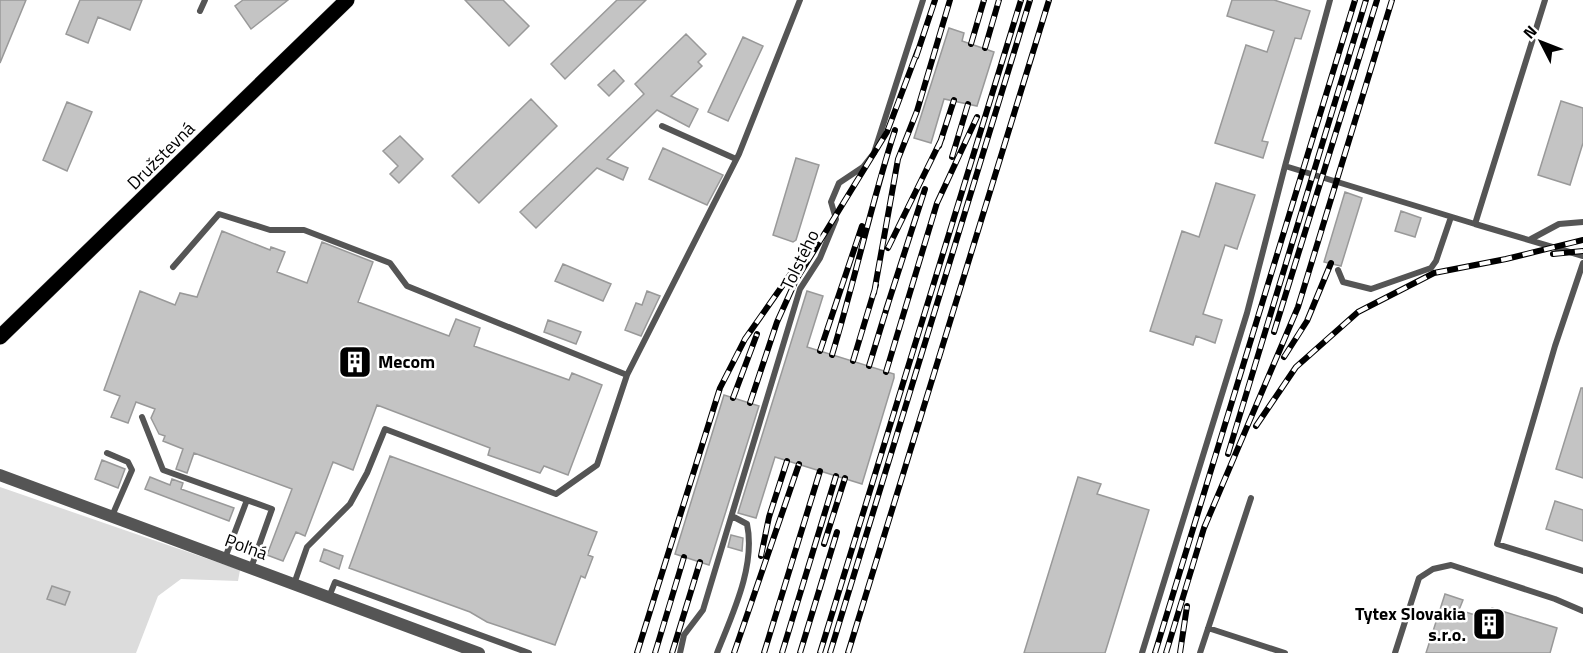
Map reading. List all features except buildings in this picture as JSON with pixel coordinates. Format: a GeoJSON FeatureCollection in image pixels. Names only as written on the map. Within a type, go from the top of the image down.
{"type":"FeatureCollection","features":[{"type":"Feature","properties":{"kind":"main road","name":"Družstevná"},"geometry":{"type":"LineString","coordinates":[[0,337],[347,0]]}},
{"type":"Feature","properties":{"kind":"street","name":"Poľná"},"geometry":{"type":"LineString","coordinates":[[0,475],[479,653]]}},
{"type":"Feature","properties":{"kind":"lane"},"geometry":{"type":"LineString","coordinates":[[200,11],[205,0]]}},
{"type":"Feature","properties":{"kind":"lane"},"geometry":{"type":"LineString","coordinates":[[294,584],[308,547],[350,504],[367,473],[385,429],[556,494],[597,465],[627,375],[736,159],[800,0]]}},
{"type":"Feature","properties":{"kind":"lane","name":"Tolstého"},"geometry":{"type":"LineString","coordinates":[[680,653],[684,635],[703,610],[800,289],[820,258],[836,219],[831,202],[839,183],[863,167],[874,153],[923,0]]}},
{"type":"Feature","properties":{"kind":"lane"},"geometry":{"type":"LineString","coordinates":[[1142,653],[1247,313],[1330,0]]}},
{"type":"Feature","properties":{"kind":"lane"},"geometry":{"type":"LineString","coordinates":[[1475,224],[1545,0]]}},
{"type":"Feature","properties":{"kind":"lane"},"geometry":{"type":"LineString","coordinates":[[663,126],[736,159]]}},
{"type":"Feature","properties":{"kind":"lane"},"geometry":{"type":"LineString","coordinates":[[1285,165],[1583,255]]}},
{"type":"Feature","properties":{"kind":"lane"},"geometry":{"type":"LineString","coordinates":[[172,267],[219,214],[270,231],[304,230],[390,263],[407,286],[627,375]]}},
{"type":"Feature","properties":{"kind":"lane"},"geometry":{"type":"LineString","coordinates":[[1338,270],[1343,282],[1371,289],[1431,268],[1436,261],[1451,217]]}},
{"type":"Feature","properties":{"kind":"lane"},"geometry":{"type":"LineString","coordinates":[[1531,239],[1559,224],[1583,222]]}},
{"type":"Feature","properties":{"kind":"lane"},"geometry":{"type":"LineString","coordinates":[[1583,262],[1555,346],[1497,544],[1583,571]]}},
{"type":"Feature","properties":{"kind":"lane"},"geometry":{"type":"LineString","coordinates":[[142,417],[163,470],[272,509],[251,568]]}},
{"type":"Feature","properties":{"kind":"lane"},"geometry":{"type":"LineString","coordinates":[[107,453],[128,462],[132,470],[112,517]]}},
{"type":"Feature","properties":{"kind":"lane"},"geometry":{"type":"LineString","coordinates":[[1200,653],[1251,498]]}},
{"type":"Feature","properties":{"kind":"lane"},"geometry":{"type":"LineString","coordinates":[[225,559],[247,500]]}},
{"type":"Feature","properties":{"kind":"lane"},"geometry":{"type":"LineString","coordinates":[[717,653],[747,563],[750,539],[747,524],[732,516]]}},
{"type":"Feature","properties":{"kind":"lane"},"geometry":{"type":"LineString","coordinates":[[1395,653],[1419,578],[1433,569],[1451,565],[1555,599],[1583,611]]}},
{"type":"Feature","properties":{"kind":"lane"},"geometry":{"type":"LineString","coordinates":[[329,598],[335,582],[529,653]]}},
{"type":"Feature","properties":{"kind":"lane"},"geometry":{"type":"LineString","coordinates":[[1208,628],[1285,653]]}},
{"type":"Feature","properties":{"kind":"shaded area"},"geometry":{"type":"Polygon","coordinates":[[[0,487],[240,570],[238,581],[181,579],[158,596],[136,653],[0,653],[0,487]]]}},
{"type":"Feature","properties":{"kind":"railway"},"geometry":{"type":"LineString","coordinates":[[916,57],[935,0]]}},
{"type":"Feature","properties":{"kind":"railway"},"geometry":{"type":"LineString","coordinates":[[874,293],[898,159],[917,111],[950,0]]}},
{"type":"Feature","properties":{"kind":"railway"},"geometry":{"type":"LineString","coordinates":[[971,44],[984,0]]}},
{"type":"Feature","properties":{"kind":"railway"},"geometry":{"type":"LineString","coordinates":[[985,48],[999,0]]}},
{"type":"Feature","properties":{"kind":"railway"},"geometry":{"type":"LineString","coordinates":[[820,653],[1021,0]]}},
{"type":"Feature","properties":{"kind":"railway"},"geometry":{"type":"LineString","coordinates":[[830,653],[1030,0]]}},
{"type":"Feature","properties":{"kind":"railway"},"geometry":{"type":"LineString","coordinates":[[848,653],[1049,0]]}},
{"type":"Feature","properties":{"kind":"railway"},"geometry":{"type":"LineString","coordinates":[[1155,653],[1355,0]]}},
{"type":"Feature","properties":{"kind":"railway"},"geometry":{"type":"LineString","coordinates":[[1228,454],[1366,0]]}},
{"type":"Feature","properties":{"kind":"railway"},"geometry":{"type":"LineString","coordinates":[[1274,332],[1377,0]]}},
{"type":"Feature","properties":{"kind":"railway"},"geometry":{"type":"LineString","coordinates":[[1166,653],[1204,528],[1298,307],[1392,0]]}},
{"type":"Feature","properties":{"kind":"railway"},"geometry":{"type":"LineString","coordinates":[[750,403],[777,322],[796,280],[887,132],[918,50]]}},
{"type":"Feature","properties":{"kind":"railway"},"geometry":{"type":"LineString","coordinates":[[939,146],[954,100]]}},
{"type":"Feature","properties":{"kind":"railway"},"geometry":{"type":"LineString","coordinates":[[952,157],[968,104]]}},
{"type":"Feature","properties":{"kind":"railway"},"geometry":{"type":"LineString","coordinates":[[886,372],[937,203],[977,117]]}},
{"type":"Feature","properties":{"kind":"railway"},"geometry":{"type":"LineString","coordinates":[[832,355],[895,130]]}},
{"type":"Feature","properties":{"kind":"railway"},"geometry":{"type":"LineString","coordinates":[[888,248],[942,138]]}},
{"type":"Feature","properties":{"kind":"railway"},"geometry":{"type":"LineString","coordinates":[[886,310],[925,189]]}},
{"type":"Feature","properties":{"kind":"railway"},"geometry":{"type":"LineString","coordinates":[[820,351],[862,226]]}},
{"type":"Feature","properties":{"kind":"railway"},"geometry":{"type":"LineString","coordinates":[[1256,426],[1296,367],[1358,312],[1434,273],[1506,259],[1583,240]]}},
{"type":"Feature","properties":{"kind":"railway"},"geometry":{"type":"LineString","coordinates":[[1553,254],[1583,251]]}},
{"type":"Feature","properties":{"kind":"railway"},"geometry":{"type":"LineString","coordinates":[[1284,357],[1307,321],[1331,263]]}},
{"type":"Feature","properties":{"kind":"railway"},"geometry":{"type":"LineString","coordinates":[[637,653],[720,388],[745,339],[792,272]]}},
{"type":"Feature","properties":{"kind":"railway"},"geometry":{"type":"LineString","coordinates":[[853,361],[876,285]]}},
{"type":"Feature","properties":{"kind":"railway"},"geometry":{"type":"LineString","coordinates":[[869,366],[888,304]]}},
{"type":"Feature","properties":{"kind":"railway"},"geometry":{"type":"LineString","coordinates":[[733,398],[757,334]]}},
{"type":"Feature","properties":{"kind":"railway"},"geometry":{"type":"LineString","coordinates":[[761,556],[769,517],[787,461]]}},
{"type":"Feature","properties":{"kind":"railway"},"geometry":{"type":"LineString","coordinates":[[734,653],[799,464]]}},
{"type":"Feature","properties":{"kind":"railway"},"geometry":{"type":"LineString","coordinates":[[764,653],[820,471]]}},
{"type":"Feature","properties":{"kind":"railway"},"geometry":{"type":"LineString","coordinates":[[782,653],[836,476]]}},
{"type":"Feature","properties":{"kind":"railway"},"geometry":{"type":"LineString","coordinates":[[824,544],[845,478]]}},
{"type":"Feature","properties":{"kind":"railway"},"geometry":{"type":"LineString","coordinates":[[800,653],[837,532]]}},
{"type":"Feature","properties":{"kind":"railway"},"geometry":{"type":"LineString","coordinates":[[655,653],[684,557]]}},
{"type":"Feature","properties":{"kind":"railway"},"geometry":{"type":"LineString","coordinates":[[672,653],[700,562]]}},
{"type":"Feature","properties":{"kind":"railway"},"geometry":{"type":"LineString","coordinates":[[1180,653],[1187,606]]}},
{"type":"Feature","properties":{"kind":"place","name":"Mecom"},"geometry":{"type":"Point","coordinates":[355,362]}},
{"type":"Feature","properties":{"kind":"place","name":"Tytex Slovakia s.r.o."},"geometry":{"type":"Point","coordinates":[1489,624]}}]}
